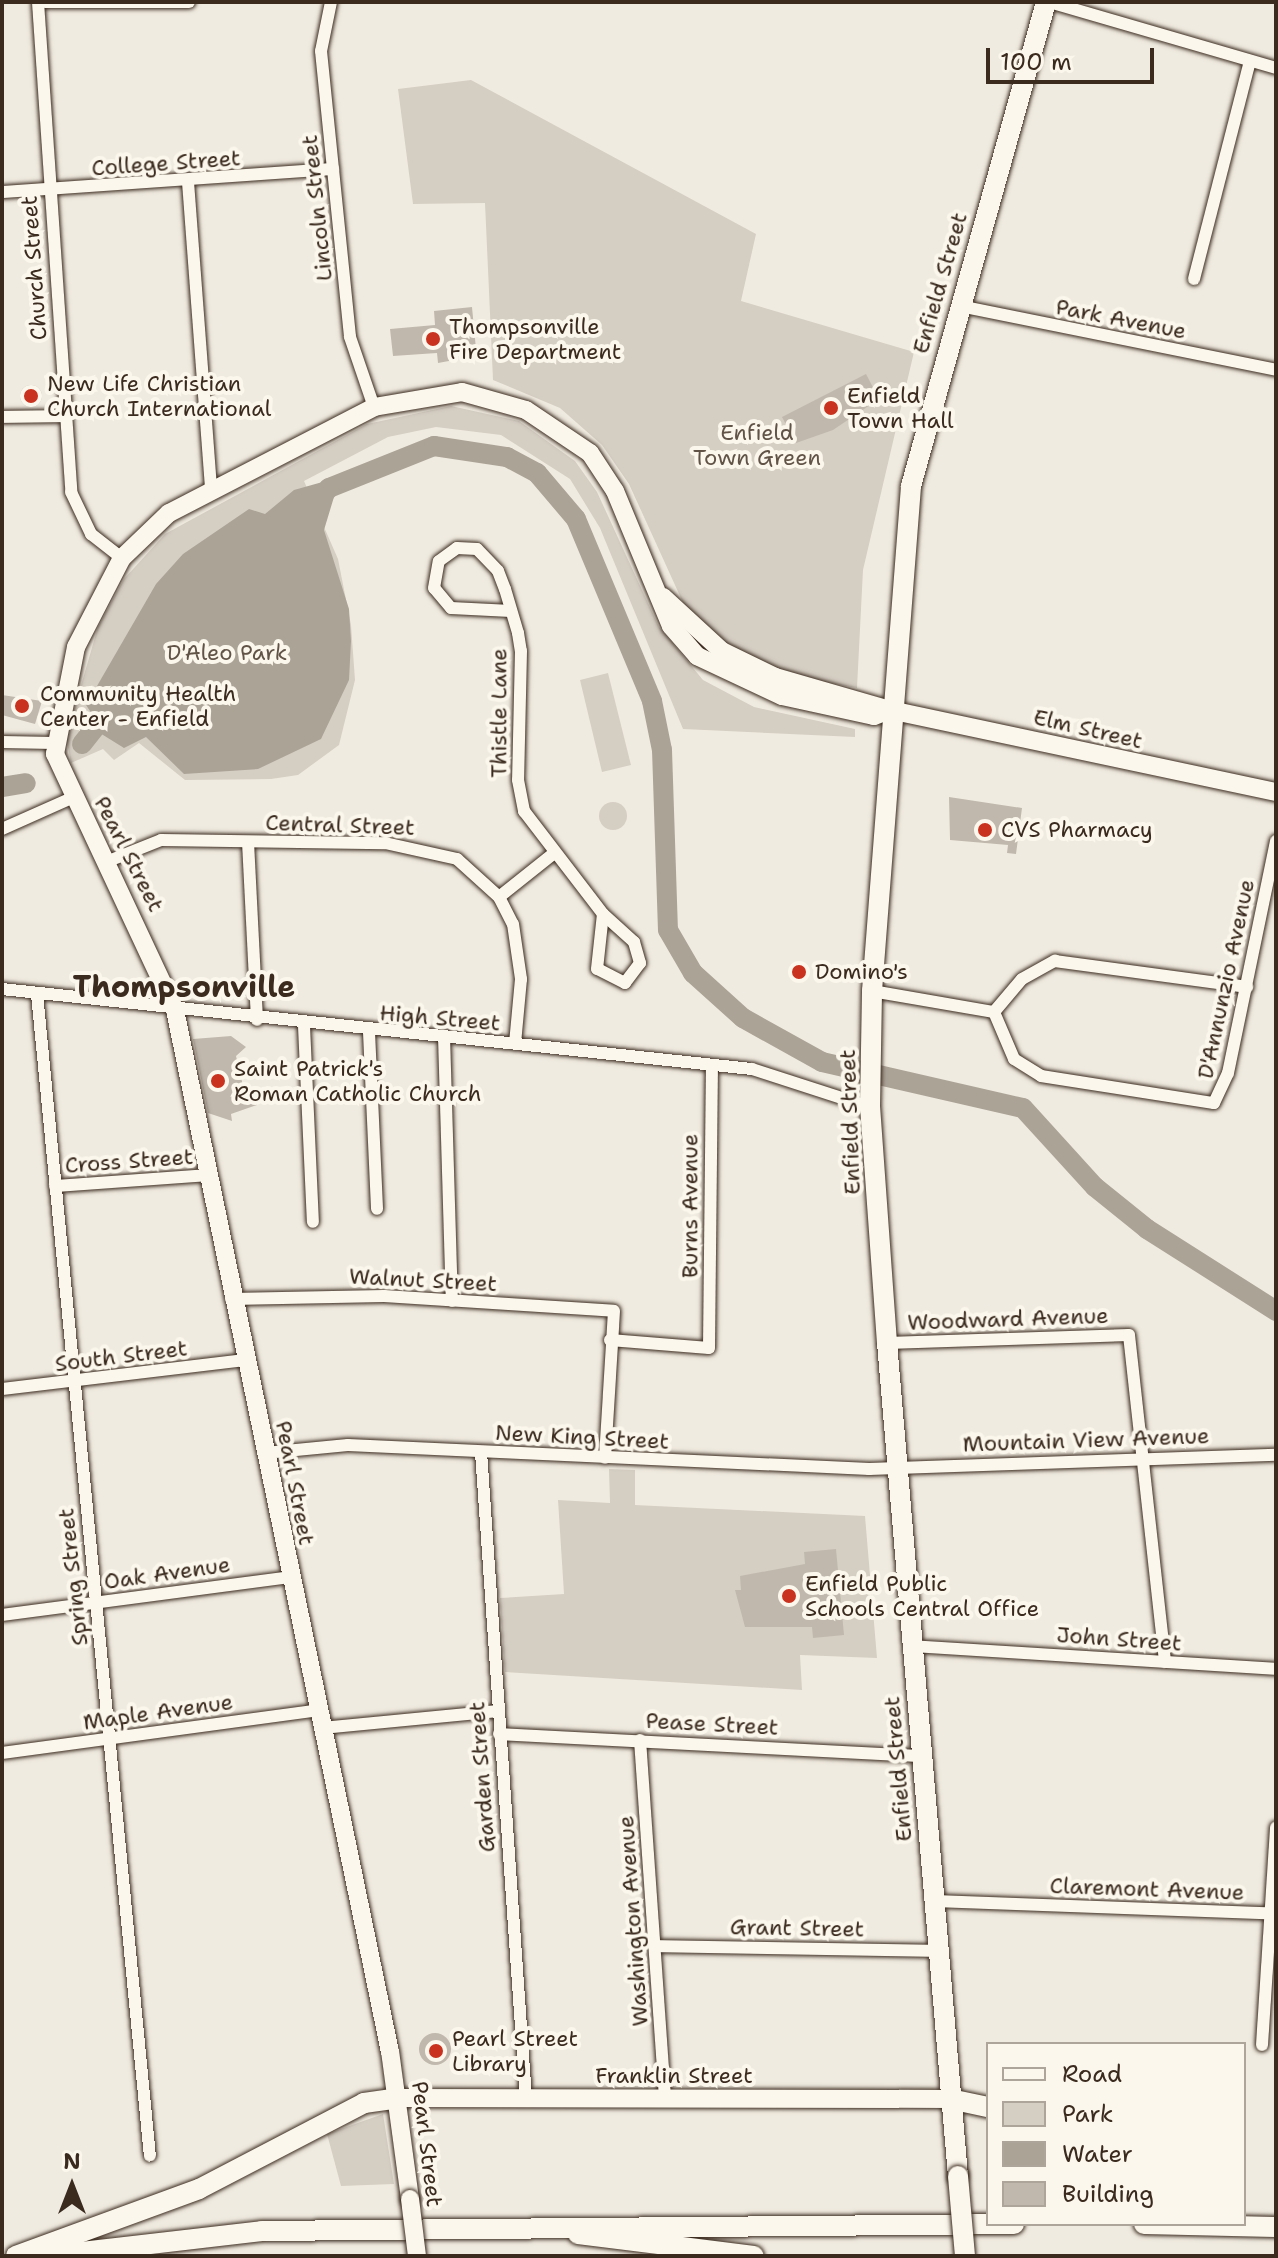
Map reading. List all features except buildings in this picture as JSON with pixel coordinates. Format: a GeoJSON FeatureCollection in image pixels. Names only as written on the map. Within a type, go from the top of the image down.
{"type":"FeatureCollection","features":[{"type":"Feature","properties":{"kind":"main road","name":"Enfield Street"},"geometry":{"type":"LineString","coordinates":[[965,2256],[887,1343],[870,1097],[872,991],[890,710],[911,486],[1047,2]]}},
{"type":"Feature","properties":{"kind":"main road"},"geometry":{"type":"LineString","coordinates":[[16,2256],[199,2189],[364,2103],[398,2098]]}},
{"type":"Feature","properties":{"kind":"main road"},"geometry":{"type":"LineString","coordinates":[[950,2099],[986,2107]]}},
{"type":"Feature","properties":{"kind":"main road"},"geometry":{"type":"LineString","coordinates":[[1246,2219],[1276,2227]]}},
{"type":"Feature","properties":{"kind":"main road"},"geometry":{"type":"LineString","coordinates":[[55,2254],[243,2231],[986,2224]]}},
{"type":"Feature","properties":{"kind":"main road"},"geometry":{"type":"LineString","coordinates":[[1232,2226],[1276,2227]]}},
{"type":"Feature","properties":{"kind":"main road"},"geometry":{"type":"LineString","coordinates":[[535,2227],[754,2256]]}},
{"type":"Feature","properties":{"kind":"main road"},"geometry":{"type":"LineString","coordinates":[[55,2254],[86,2256]]}},
{"type":"Feature","properties":{"kind":"street","name":"Church Street"},"geometry":{"type":"LineString","coordinates":[[38,2],[64,416],[74,503],[100,544],[122,558]]}},
{"type":"Feature","properties":{"kind":"street"},"geometry":{"type":"LineString","coordinates":[[45,2],[189,2]]}},
{"type":"Feature","properties":{"kind":"street","name":"Lincoln Street"},"geometry":{"type":"LineString","coordinates":[[331,2],[321,51],[351,347],[374,407]]}},
{"type":"Feature","properties":{"kind":"street"},"geometry":{"type":"LineString","coordinates":[[1047,2],[1276,68]]}},
{"type":"Feature","properties":{"kind":"street"},"geometry":{"type":"LineString","coordinates":[[1194,279],[1250,61]]}},
{"type":"Feature","properties":{"kind":"street","name":"College Street"},"geometry":{"type":"LineString","coordinates":[[2,192],[188,182],[333,169]]}},
{"type":"Feature","properties":{"kind":"street"},"geometry":{"type":"LineString","coordinates":[[188,182],[211,487]]}},
{"type":"Feature","properties":{"kind":"street","name":"Park Avenue"},"geometry":{"type":"LineString","coordinates":[[960,306],[1276,370]]}},
{"type":"Feature","properties":{"kind":"street","name":"Elm Street"},"geometry":{"type":"LineString","coordinates":[[374,407],[462,392],[503,400],[549,422],[590,453],[615,491],[663,597],[738,661],[890,710],[1276,792]]}},
{"type":"Feature","properties":{"kind":"street"},"geometry":{"type":"LineString","coordinates":[[2,742],[54,743],[76,647],[122,558],[169,513],[211,487],[374,407]]}},
{"type":"Feature","properties":{"kind":"street"},"geometry":{"type":"LineString","coordinates":[[2,417],[64,416]]}},
{"type":"Feature","properties":{"kind":"street","name":"Thistle Lane"},"geometry":{"type":"LineString","coordinates":[[511,611],[451,608],[434,588],[439,561],[457,548],[483,551],[511,611],[521,651],[521,800],[553,854],[638,950],[639,969],[625,983],[597,969],[603,914]]}},
{"type":"Feature","properties":{"kind":"street","name":"Pearl Street"},"geometry":{"type":"LineString","coordinates":[[54,743],[74,797],[111,860],[175,1010],[231,1299],[398,2098],[417,2256]]}},
{"type":"Feature","properties":{"kind":"street"},"geometry":{"type":"LineString","coordinates":[[2,829],[74,797]]}},
{"type":"Feature","properties":{"kind":"street","name":"Central Street"},"geometry":{"type":"LineString","coordinates":[[111,860],[161,840],[434,849],[471,869],[499,897],[519,958],[515,1044]]}},
{"type":"Feature","properties":{"kind":"street","name":"D'Annunzio Avenue"},"geometry":{"type":"LineString","coordinates":[[994,1012],[1014,1059],[1041,1076],[1206,1105],[1224,1090],[1276,841]]}},
{"type":"Feature","properties":{"kind":"street"},"geometry":{"type":"LineString","coordinates":[[248,842],[257,1020]]}},
{"type":"Feature","properties":{"kind":"street"},"geometry":{"type":"LineString","coordinates":[[499,897],[553,854]]}},
{"type":"Feature","properties":{"kind":"street"},"geometry":{"type":"LineString","coordinates":[[872,991],[994,1012],[1022,979],[1055,961],[1247,987]]}},
{"type":"Feature","properties":{"kind":"street","name":"High Street"},"geometry":{"type":"LineString","coordinates":[[2,989],[304,1026],[444,1036],[712,1065],[783,1075],[870,1097]]}},
{"type":"Feature","properties":{"kind":"street","name":"Spring Street"},"geometry":{"type":"LineString","coordinates":[[37,994],[150,2156]]}},
{"type":"Feature","properties":{"kind":"street"},"geometry":{"type":"LineString","coordinates":[[304,1026],[313,1222]]}},
{"type":"Feature","properties":{"kind":"street"},"geometry":{"type":"LineString","coordinates":[[369,1032],[377,1209]]}},
{"type":"Feature","properties":{"kind":"street"},"geometry":{"type":"LineString","coordinates":[[444,1036],[452,1301]]}},
{"type":"Feature","properties":{"kind":"street","name":"Burns Avenue"},"geometry":{"type":"LineString","coordinates":[[610,1340],[709,1348],[712,1065]]}},
{"type":"Feature","properties":{"kind":"street","name":"Cross Street"},"geometry":{"type":"LineString","coordinates":[[55,1186],[207,1175]]}},
{"type":"Feature","properties":{"kind":"street","name":"Walnut Street"},"geometry":{"type":"LineString","coordinates":[[231,1299],[452,1301],[614,1311],[610,1340]]}},
{"type":"Feature","properties":{"kind":"street","name":"Woodward Avenue"},"geometry":{"type":"LineString","coordinates":[[887,1343],[1129,1335],[1142,1458]]}},
{"type":"Feature","properties":{"kind":"street"},"geometry":{"type":"LineString","coordinates":[[605,1458],[610,1340]]}},
{"type":"Feature","properties":{"kind":"street","name":"South Street"},"geometry":{"type":"LineString","coordinates":[[2,1389],[245,1360]]}},
{"type":"Feature","properties":{"kind":"street","name":"New King Street"},"geometry":{"type":"LineString","coordinates":[[265,1453],[348,1445],[897,1468]]}},
{"type":"Feature","properties":{"kind":"street","name":"Garden Street"},"geometry":{"type":"LineString","coordinates":[[481,1452],[526,2099]]}},
{"type":"Feature","properties":{"kind":"street","name":"Mountain View Avenue"},"geometry":{"type":"LineString","coordinates":[[897,1468],[1276,1455]]}},
{"type":"Feature","properties":{"kind":"street"},"geometry":{"type":"LineString","coordinates":[[1142,1458],[1165,1662]]}},
{"type":"Feature","properties":{"kind":"street","name":"Oak Avenue"},"geometry":{"type":"LineString","coordinates":[[2,1615],[290,1577]]}},
{"type":"Feature","properties":{"kind":"street","name":"John Street"},"geometry":{"type":"LineString","coordinates":[[911,1646],[1276,1669]]}},
{"type":"Feature","properties":{"kind":"street"},"geometry":{"type":"LineString","coordinates":[[321,1719],[498,1711]]}},
{"type":"Feature","properties":{"kind":"street","name":"Maple Avenue"},"geometry":{"type":"LineString","coordinates":[[2,1753],[109,1739],[321,1719]]}},
{"type":"Feature","properties":{"kind":"street","name":"Pease Street"},"geometry":{"type":"LineString","coordinates":[[499,1734],[922,1756]]}},
{"type":"Feature","properties":{"kind":"street","name":"Washington Avenue"},"geometry":{"type":"LineString","coordinates":[[640,1740],[665,2100]]}},
{"type":"Feature","properties":{"kind":"street","name":"Claremont Avenue"},"geometry":{"type":"LineString","coordinates":[[934,1901],[1267,1913],[1276,1827]]}},
{"type":"Feature","properties":{"kind":"street"},"geometry":{"type":"LineString","coordinates":[[1262,2045],[1270,1981],[1267,1913]]}},
{"type":"Feature","properties":{"kind":"street","name":"Grant Street"},"geometry":{"type":"LineString","coordinates":[[655,1946],[938,1951]]}},
{"type":"Feature","properties":{"kind":"street","name":"Franklin Street"},"geometry":{"type":"LineString","coordinates":[[398,2098],[950,2099]]}},
{"type":"Feature","properties":{"kind":"green space","name":"Enfield Town Green"},"geometry":{"type":"Polygon","coordinates":[[[471,80],[756,234],[741,301],[914,352],[863,570],[857,688],[781,674],[727,648],[685,607],[629,484],[602,445],[560,408],[493,380],[485,203],[413,204],[398,89],[471,80]]]}},
{"type":"Feature","properties":{"kind":"green space","name":"D'Aleo Park"},"geometry":{"type":"Polygon","coordinates":[[[451,406],[519,421],[575,461],[597,492],[659,627],[703,680],[754,707],[855,729],[855,737],[683,729],[600,528],[570,479],[501,435],[436,427],[388,437],[304,481],[338,559],[351,625],[355,680],[339,745],[298,775],[271,779],[185,780],[139,743],[114,760],[103,749],[71,763],[66,737],[98,627],[124,579],[165,534],[367,424],[451,406]]]}},
{"type":"Feature","properties":{"kind":"green space"},"geometry":{"type":"Polygon","coordinates":[[[608,673],[631,765],[602,772],[580,680],[608,673]]]}},
{"type":"Feature","properties":{"kind":"green space"},"geometry":{"type":"Polygon","coordinates":[[[613,802],[623,806],[627,816],[623,826],[613,830],[603,826],[599,816],[603,806],[613,802]]]}},
{"type":"Feature","properties":{"kind":"green space"},"geometry":{"type":"Polygon","coordinates":[[[609,1469],[635,1470],[635,1505],[865,1516],[877,1658],[800,1655],[802,1690],[505,1672],[500,1598],[564,1594],[558,1500],[610,1503],[609,1469]]]}},
{"type":"Feature","properties":{"kind":"green space"},"geometry":{"type":"Polygon","coordinates":[[[383,2114],[394,2184],[341,2186],[327,2134],[383,2114]]]}},
{"type":"Feature","properties":{"kind":"water","name":"D'Aleo Park"},"geometry":{"type":"Polygon","coordinates":[[[326,481],[334,497],[324,530],[349,609],[351,641],[349,680],[321,739],[258,769],[184,774],[146,737],[124,748],[87,725],[94,717],[86,705],[156,584],[183,554],[249,509],[265,514],[294,490],[326,481]]]}},
{"type":"Feature","properties":{"kind":"waterway"},"geometry":{"type":"LineString","coordinates":[[313,507],[329,488],[434,446],[507,457],[537,473],[576,519],[652,701],[662,750],[668,930],[693,973],[743,1018],[822,1062],[1023,1108],[1095,1187],[1147,1229],[1276,1311]]}},
{"type":"Feature","properties":{"kind":"waterway"},"geometry":{"type":"LineString","coordinates":[[82,744],[109,710]]}},
{"type":"Feature","properties":{"kind":"waterway"},"geometry":{"type":"LineString","coordinates":[[2,787],[26,783]]}},
{"type":"Feature","properties":{"kind":"place","name":"Thompsonville Fire Department"},"geometry":{"type":"Point","coordinates":[433,339]}},
{"type":"Feature","properties":{"kind":"place","name":"New Life Christian Church International"},"geometry":{"type":"Point","coordinates":[31,396]}},
{"type":"Feature","properties":{"kind":"place","name":"Enfield Town Hall"},"geometry":{"type":"Point","coordinates":[831,408]}},
{"type":"Feature","properties":{"kind":"place","name":"Community Health Center - Enfield"},"geometry":{"type":"Point","coordinates":[22,706]}},
{"type":"Feature","properties":{"kind":"place","name":"CVS Pharmacy"},"geometry":{"type":"Point","coordinates":[985,830]}},
{"type":"Feature","properties":{"kind":"place","name":"Domino's"},"geometry":{"type":"Point","coordinates":[799,972]}},
{"type":"Feature","properties":{"kind":"place","name":"Saint Patrick's Roman Catholic Church"},"geometry":{"type":"Point","coordinates":[218,1081]}},
{"type":"Feature","properties":{"kind":"place","name":"Enfield Public Schools Central Office"},"geometry":{"type":"Point","coordinates":[789,1596]}},
{"type":"Feature","properties":{"kind":"place","name":"Pearl Street Library"},"geometry":{"type":"Point","coordinates":[436,2051]}},
{"type":"Feature","properties":{"kind":"district","name":"Thompsonville"},"geometry":{"type":"Point","coordinates":[184,987]}}]}
